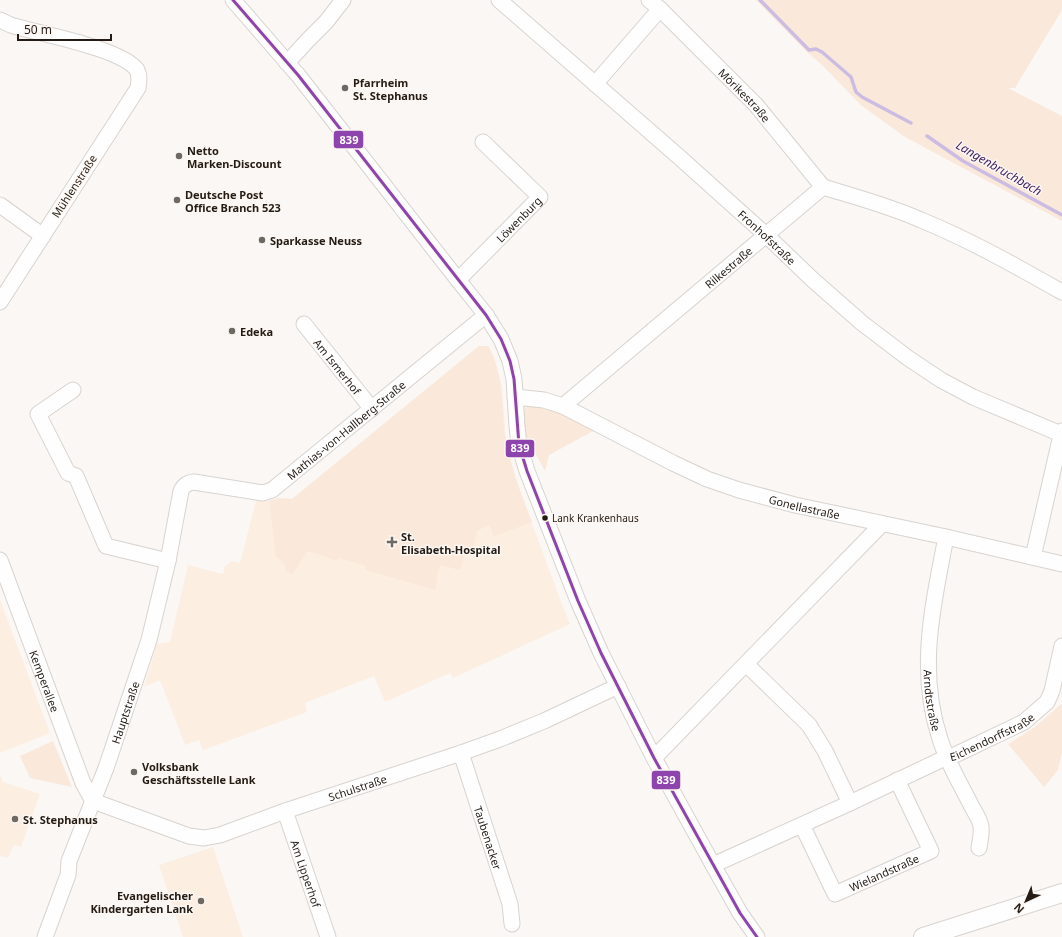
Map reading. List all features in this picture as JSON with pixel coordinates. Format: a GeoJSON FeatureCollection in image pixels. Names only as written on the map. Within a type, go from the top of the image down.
{"type":"FeatureCollection","features":[{"type":"Feature","properties":{"kind":"street"},"geometry":{"type":"LineString","coordinates":[[233,0],[287,63],[486,315],[501,339],[510,361],[514,379],[519,445],[527,471],[578,601],[601,653],[654,758],[740,913],[758,937]]}},
{"type":"Feature","properties":{"kind":"street"},"geometry":{"type":"LineString","coordinates":[[287,63],[326,22],[343,0]]}},
{"type":"Feature","properties":{"kind":"street","name":"Fronhofstraße"},"geometry":{"type":"LineString","coordinates":[[499,0],[678,156],[862,323],[908,358],[941,380],[973,397],[1062,433]]}},
{"type":"Feature","properties":{"kind":"street","name":"Mörikestraße"},"geometry":{"type":"LineString","coordinates":[[595,84],[654,5],[756,105],[823,187]]}},
{"type":"Feature","properties":{"kind":"street","name":"Mühlenstraße"},"geometry":{"type":"LineString","coordinates":[[0,20],[13,26],[113,54],[127,61],[135,68],[138,72],[139,79],[138,88],[0,302]]}},
{"type":"Feature","properties":{"kind":"street","name":"Löwenburg"},"geometry":{"type":"LineString","coordinates":[[458,280],[540,197],[483,142]]}},
{"type":"Feature","properties":{"kind":"street"},"geometry":{"type":"LineString","coordinates":[[823,187],[864,199],[920,219],[969,241],[1062,292]]}},
{"type":"Feature","properties":{"kind":"street","name":"Rilkestraße"},"geometry":{"type":"LineString","coordinates":[[563,406],[823,187]]}},
{"type":"Feature","properties":{"kind":"street"},"geometry":{"type":"LineString","coordinates":[[0,205],[43,236]]}},
{"type":"Feature","properties":{"kind":"street","name":"Mathias-von-Hallberg-Straße"},"geometry":{"type":"LineString","coordinates":[[187,483],[194,482],[263,493],[272,490],[486,315]]}},
{"type":"Feature","properties":{"kind":"street","name":"Am Ismerhof"},"geometry":{"type":"LineString","coordinates":[[304,324],[372,408]]}},
{"type":"Feature","properties":{"kind":"street"},"geometry":{"type":"LineString","coordinates":[[73,390],[38,414],[68,473],[76,476],[106,546],[168,561]]}},
{"type":"Feature","properties":{"kind":"street"},"geometry":{"type":"LineString","coordinates":[[515,396],[544,400],[563,406]]}},
{"type":"Feature","properties":{"kind":"street","name":"Gonellastraße"},"geometry":{"type":"LineString","coordinates":[[563,406],[673,463],[707,479],[739,490],[788,503],[1062,564]]}},
{"type":"Feature","properties":{"kind":"street"},"geometry":{"type":"LineString","coordinates":[[1032,557],[1062,433]]}},
{"type":"Feature","properties":{"kind":"street","name":"Hauptstraße"},"geometry":{"type":"LineString","coordinates":[[45,937],[68,875],[70,861],[106,768],[149,640],[168,561],[181,491],[187,483]]}},
{"type":"Feature","properties":{"kind":"street"},"geometry":{"type":"LineString","coordinates":[[654,758],[882,524]]}},
{"type":"Feature","properties":{"kind":"street","name":"Arndtstraße"},"geometry":{"type":"LineString","coordinates":[[946,537],[928,643],[928,678],[932,712],[947,757]]}},
{"type":"Feature","properties":{"kind":"street","name":"Kemperallee"},"geometry":{"type":"LineString","coordinates":[[0,560],[83,783],[93,801]]}},
{"type":"Feature","properties":{"kind":"street","name":"Eichendorffstraße"},"geometry":{"type":"LineString","coordinates":[[979,848],[981,826],[947,757],[955,755],[1024,722],[1047,702],[1057,691],[1062,646]]}},
{"type":"Feature","properties":{"kind":"street"},"geometry":{"type":"LineString","coordinates":[[746,664],[809,725],[825,751],[850,803]]}},
{"type":"Feature","properties":{"kind":"street","name":"Schulstraße"},"geometry":{"type":"LineString","coordinates":[[93,801],[190,836],[204,838],[220,835],[285,810],[500,739],[544,721],[618,686]]}},
{"type":"Feature","properties":{"kind":"street","name":"Taubenacker"},"geometry":{"type":"LineString","coordinates":[[461,753],[510,904],[512,924]]}},
{"type":"Feature","properties":{"kind":"street"},"geometry":{"type":"LineString","coordinates":[[713,866],[947,757]]}},
{"type":"Feature","properties":{"kind":"street","name":"Wielandstraße"},"geometry":{"type":"LineString","coordinates":[[802,824],[835,894],[931,851],[898,780]]}},
{"type":"Feature","properties":{"kind":"street","name":"Am Lipperhof"},"geometry":{"type":"LineString","coordinates":[[285,810],[328,937]]}},
{"type":"Feature","properties":{"kind":"street"},"geometry":{"type":"LineString","coordinates":[[923,937],[1062,893]]}},
{"type":"Feature","properties":{"kind":"shaded area"},"geometry":{"type":"Polygon","coordinates":[[[756,0],[1062,0],[1062,10],[1015,88],[1008,88],[1062,116],[1062,221],[905,137],[862,106],[756,0]]]}},
{"type":"Feature","properties":{"kind":"shaded area","name":"St. Elisabeth-Hospital"},"geometry":{"type":"Polygon","coordinates":[[[479,346],[488,346],[494,357],[502,387],[506,440],[514,474],[570,624],[453,678],[450,673],[385,702],[374,676],[305,703],[307,712],[203,750],[199,740],[185,745],[160,680],[144,687],[157,644],[170,642],[188,565],[223,574],[225,566],[231,561],[240,563],[256,501],[272,501],[278,498],[292,499],[479,346]]]}},
{"type":"Feature","properties":{"kind":"shaded area"},"geometry":{"type":"Polygon","coordinates":[[[479,346],[488,346],[498,370],[508,451],[517,482],[532,522],[493,537],[489,525],[477,531],[473,550],[466,550],[460,570],[440,565],[435,590],[365,570],[366,566],[339,558],[337,561],[308,551],[292,575],[286,571],[283,562],[276,557],[269,501],[278,498],[292,499],[479,346]]]}},
{"type":"Feature","properties":{"kind":"shaded area"},"geometry":{"type":"Polygon","coordinates":[[[529,405],[558,409],[595,430],[549,455],[545,471],[535,453],[530,453],[525,432],[523,410],[529,405]]]}},
{"type":"Feature","properties":{"kind":"shaded area"},"geometry":{"type":"Polygon","coordinates":[[[0,600],[50,733],[0,753],[0,600]]]}},
{"type":"Feature","properties":{"kind":"shaded area"},"geometry":{"type":"Polygon","coordinates":[[[1061,704],[1062,753],[1058,770],[1044,787],[1008,744],[1035,727],[1061,704]]]}},
{"type":"Feature","properties":{"kind":"shaded area"},"geometry":{"type":"Polygon","coordinates":[[[53,741],[72,787],[30,778],[20,756],[53,741]]]}},
{"type":"Feature","properties":{"kind":"shaded area","name":"St. Stephanus"},"geometry":{"type":"Polygon","coordinates":[[[0,774],[3,782],[40,794],[21,847],[14,845],[8,858],[0,856],[0,774]]]}},
{"type":"Feature","properties":{"kind":"shaded area","name":"Evangelischer Kindergarten Lank"},"geometry":{"type":"Polygon","coordinates":[[[213,847],[243,937],[183,937],[159,865],[213,847]]]}},
{"type":"Feature","properties":{"kind":"waterway","name":"Langenbruchbach"},"geometry":{"type":"LineString","coordinates":[[760,0],[809,50],[816,49],[822,52],[851,77],[856,92],[862,97],[911,123]]}},
{"type":"Feature","properties":{"kind":"waterway","name":"Langenbruchbach"},"geometry":{"type":"LineString","coordinates":[[927,136],[963,161],[1062,215]]}},
{"type":"Feature","properties":{"kind":"transit line","name":"839"},"geometry":{"type":"LineString","coordinates":[[233,0],[298,75],[486,315],[501,339],[510,361],[514,379],[519,445],[527,471],[578,601],[601,653],[654,758],[740,913],[757,937]]}},
{"type":"Feature","properties":{"kind":"place","name":"Pfarrheim St. Stephanus"},"geometry":{"type":"Point","coordinates":[345,88]}},
{"type":"Feature","properties":{"kind":"place","name":"Netto Marken-Discount"},"geometry":{"type":"Point","coordinates":[179,156]}},
{"type":"Feature","properties":{"kind":"place","name":"Deutsche Post Office Branch 523"},"geometry":{"type":"Point","coordinates":[177,200]}},
{"type":"Feature","properties":{"kind":"place","name":"Sparkasse Neuss"},"geometry":{"type":"Point","coordinates":[262,240]}},
{"type":"Feature","properties":{"kind":"place","name":"Edeka"},"geometry":{"type":"Point","coordinates":[232,331]}},
{"type":"Feature","properties":{"kind":"place","name":"Lank Krankenhaus"},"geometry":{"type":"Point","coordinates":[545,518]}},
{"type":"Feature","properties":{"kind":"place","name":"St. Elisabeth-Hospital"},"geometry":{"type":"Point","coordinates":[392,542]}},
{"type":"Feature","properties":{"kind":"place","name":"Volksbank Geschäftsstelle Lank"},"geometry":{"type":"Point","coordinates":[134,772]}},
{"type":"Feature","properties":{"kind":"place","name":"St. Stephanus"},"geometry":{"type":"Point","coordinates":[15,819]}},
{"type":"Feature","properties":{"kind":"place","name":"Evangelischer Kindergarten Lank"},"geometry":{"type":"Point","coordinates":[201,901]}}]}
